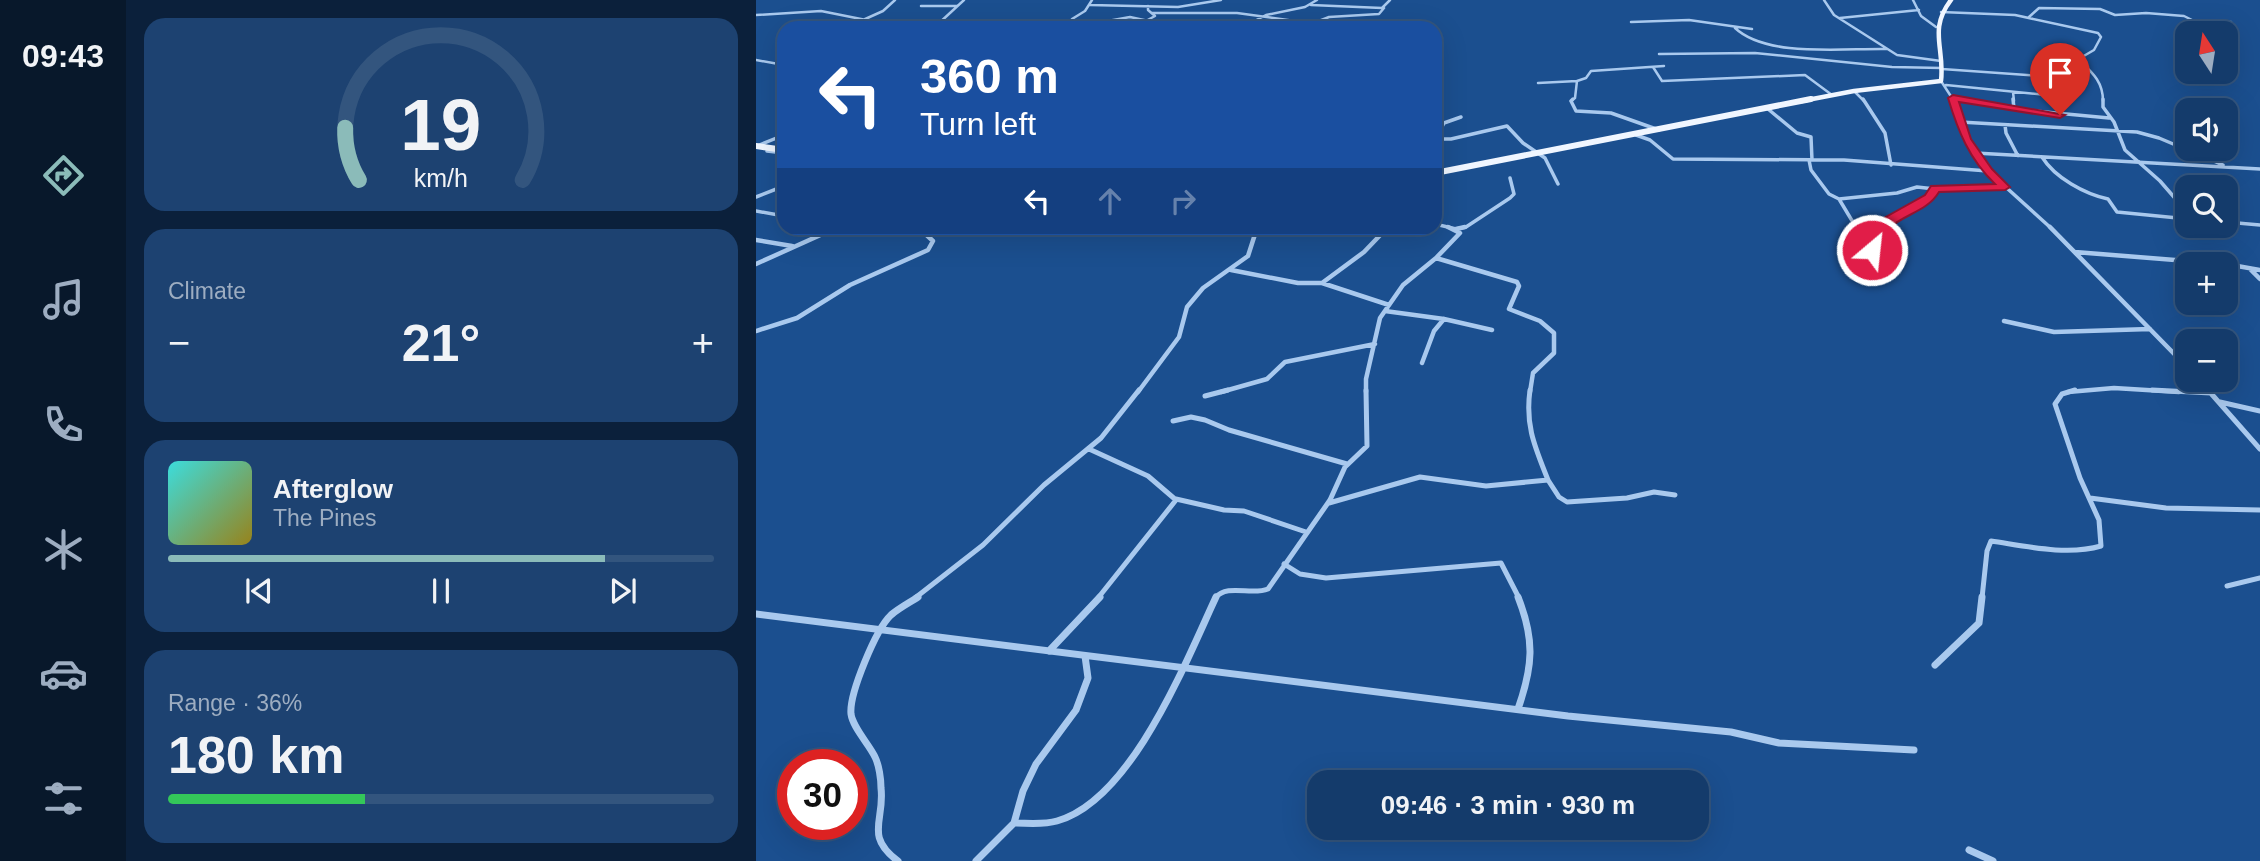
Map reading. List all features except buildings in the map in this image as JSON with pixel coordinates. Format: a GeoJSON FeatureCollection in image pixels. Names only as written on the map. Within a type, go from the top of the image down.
{"type":"FeatureCollection","features":[{"type":"Feature","properties":{"kind":"main road"},"geometry":{"type":"LineString","coordinates":[[1442,172],[1854,91],[1944,83],[1936,27],[1941,12],[1951,0]]}},
{"type":"Feature","properties":{"kind":"main road"},"geometry":{"type":"LineString","coordinates":[[757,147],[777,151]]}},
{"type":"Feature","properties":{"kind":"street"},"geometry":{"type":"LineString","coordinates":[[858,21],[883,11],[895,0]]}},
{"type":"Feature","properties":{"kind":"street"},"geometry":{"type":"LineString","coordinates":[[941,21],[964,0]]}},
{"type":"Feature","properties":{"kind":"street"},"geometry":{"type":"LineString","coordinates":[[1069,21],[1085,11],[1092,0]]}},
{"type":"Feature","properties":{"kind":"street"},"geometry":{"type":"LineString","coordinates":[[1090,5],[1148,6],[1185,2],[1203,4],[1221,0]]}},
{"type":"Feature","properties":{"kind":"street"},"geometry":{"type":"LineString","coordinates":[[1311,5],[1317,0]]}},
{"type":"Feature","properties":{"kind":"street"},"geometry":{"type":"LineString","coordinates":[[1318,21],[1346,15],[1379,14],[1390,0]]}},
{"type":"Feature","properties":{"kind":"street"},"geometry":{"type":"LineString","coordinates":[[1824,0],[1828,10],[1886,49],[1901,56],[1942,66]]}},
{"type":"Feature","properties":{"kind":"street"},"geometry":{"type":"LineString","coordinates":[[1913,0],[1923,19],[1936,27]]}},
{"type":"Feature","properties":{"kind":"street"},"geometry":{"type":"LineString","coordinates":[[1203,4],[1204,12]]}},
{"type":"Feature","properties":{"kind":"street"},"geometry":{"type":"LineString","coordinates":[[1254,21],[1266,15],[1311,5],[1384,8]]}},
{"type":"Feature","properties":{"kind":"street"},"geometry":{"type":"LineString","coordinates":[[921,6],[957,6]]}},
{"type":"Feature","properties":{"kind":"street"},"geometry":{"type":"LineString","coordinates":[[1108,21],[1130,17],[1147,21],[1155,16],[1148,10],[1148,6]]}},
{"type":"Feature","properties":{"kind":"street"},"geometry":{"type":"LineString","coordinates":[[2029,17],[2039,8],[2100,9],[2115,15],[2146,13],[2184,16],[2194,21]]}},
{"type":"Feature","properties":{"kind":"street"},"geometry":{"type":"LineString","coordinates":[[1840,18],[1919,10]]}},
{"type":"Feature","properties":{"kind":"street"},"geometry":{"type":"LineString","coordinates":[[756,15],[821,11],[873,21]]}},
{"type":"Feature","properties":{"kind":"street"},"geometry":{"type":"LineString","coordinates":[[1941,12],[2029,17],[2088,29],[2099,35],[2094,50],[2080,59],[2103,89],[2102,103],[2114,122],[2120,142],[2134,161],[2160,181],[2175,198]]}},
{"type":"Feature","properties":{"kind":"street"},"geometry":{"type":"LineString","coordinates":[[1152,13],[1266,15],[1298,21]]}},
{"type":"Feature","properties":{"kind":"street"},"geometry":{"type":"LineString","coordinates":[[1631,22],[1694,20],[1735,29],[1752,29]]}},
{"type":"Feature","properties":{"kind":"street"},"geometry":{"type":"LineString","coordinates":[[1735,29],[1748,39],[1765,43],[1833,49],[1886,49]]}},
{"type":"Feature","properties":{"kind":"street"},"geometry":{"type":"LineString","coordinates":[[1660,54],[1755,53],[1892,67],[1942,66],[2056,77],[2069,94],[2064,97],[1944,83]]}},
{"type":"Feature","properties":{"kind":"street"},"geometry":{"type":"LineString","coordinates":[[756,60],[777,64]]}},
{"type":"Feature","properties":{"kind":"street"},"geometry":{"type":"LineString","coordinates":[[1538,83],[1577,81],[1586,78],[1592,71],[1664,66]]}},
{"type":"Feature","properties":{"kind":"street"},"geometry":{"type":"LineString","coordinates":[[1653,67],[1662,81],[1805,75],[1832,95]]}},
{"type":"Feature","properties":{"kind":"street"},"geometry":{"type":"LineString","coordinates":[[1577,81],[1575,98],[1571,101],[1573,110],[1611,113],[1659,130]]}},
{"type":"Feature","properties":{"kind":"street"},"geometry":{"type":"LineString","coordinates":[[1944,83],[1953,98],[1966,139],[1988,171],[2075,252],[2175,355]]}},
{"type":"Feature","properties":{"kind":"street"},"geometry":{"type":"LineString","coordinates":[[1854,91],[1873,108],[1891,151],[1891,164]]}},
{"type":"Feature","properties":{"kind":"street"},"geometry":{"type":"LineString","coordinates":[[2013,92],[2013,108]]}},
{"type":"Feature","properties":{"kind":"street"},"geometry":{"type":"LineString","coordinates":[[1953,98],[2044,113],[2109,118]]}},
{"type":"Feature","properties":{"kind":"street"},"geometry":{"type":"LineString","coordinates":[[1768,109],[1797,133],[1812,139],[1811,170],[1829,194],[1839,200],[1845,213],[1893,277]]}},
{"type":"Feature","properties":{"kind":"street"},"geometry":{"type":"LineString","coordinates":[[1442,125],[1461,117]]}},
{"type":"Feature","properties":{"kind":"street"},"geometry":{"type":"LineString","coordinates":[[1960,122],[2116,129],[2160,138],[2223,165]]}},
{"type":"Feature","properties":{"kind":"street"},"geometry":{"type":"LineString","coordinates":[[1442,139],[1506,125],[1545,158],[1558,184]]}},
{"type":"Feature","properties":{"kind":"street"},"geometry":{"type":"LineString","coordinates":[[2005,125],[2006,133],[2018,156]]}},
{"type":"Feature","properties":{"kind":"street"},"geometry":{"type":"LineString","coordinates":[[1635,135],[1650,140],[1673,159],[1844,160],[1988,171]]}},
{"type":"Feature","properties":{"kind":"street"},"geometry":{"type":"LineString","coordinates":[[757,147],[777,138]]}},
{"type":"Feature","properties":{"kind":"street"},"geometry":{"type":"LineString","coordinates":[[767,151],[777,152]]}},
{"type":"Feature","properties":{"kind":"street"},"geometry":{"type":"LineString","coordinates":[[1975,153],[2223,165],[2260,170]]}},
{"type":"Feature","properties":{"kind":"street"},"geometry":{"type":"LineString","coordinates":[[2042,157],[2047,165],[2089,195],[2108,199],[2117,212],[2175,218]]}},
{"type":"Feature","properties":{"kind":"street"},"geometry":{"type":"LineString","coordinates":[[1442,226],[1466,228],[1512,196],[1510,178]]}},
{"type":"Feature","properties":{"kind":"street"},"geometry":{"type":"LineString","coordinates":[[1839,200],[1921,186],[2005,187]]}},
{"type":"Feature","properties":{"kind":"street"},"geometry":{"type":"LineString","coordinates":[[1870,244],[1889,220],[1930,198],[1935,188]]}},
{"type":"Feature","properties":{"kind":"street"},"geometry":{"type":"LineString","coordinates":[[756,197],[777,189]]}},
{"type":"Feature","properties":{"kind":"street"},"geometry":{"type":"LineString","coordinates":[[756,211],[777,215]]}},
{"type":"Feature","properties":{"kind":"street"},"geometry":{"type":"LineString","coordinates":[[2238,223],[2260,225]]}},
{"type":"Feature","properties":{"kind":"street"},"geometry":{"type":"LineString","coordinates":[[1014,822],[1054,822],[1072,814],[1096,796],[1121,770],[1183,675],[1183,668],[1219,593],[1228,590],[1258,593],[1268,590],[1326,505],[1348,464],[1365,450],[1369,440],[1366,379],[1378,324],[1403,285],[1436,258],[1460,233],[1456,229]]}},
{"type":"Feature","properties":{"kind":"street"},"geometry":{"type":"LineString","coordinates":[[756,264],[819,235]]}},
{"type":"Feature","properties":{"kind":"street"},"geometry":{"type":"LineString","coordinates":[[756,331],[797,318],[850,285],[928,250],[933,241],[927,235]]}},
{"type":"Feature","properties":{"kind":"street"},"geometry":{"type":"LineString","coordinates":[[898,861],[881,844],[876,827],[882,791],[876,759],[851,716],[853,696],[879,630],[891,615],[935,585],[983,545],[1051,479],[1089,449],[1119,416],[1142,382],[1167,354],[1182,327],[1186,307],[1203,288],[1248,256],[1255,235]]}},
{"type":"Feature","properties":{"kind":"street"},"geometry":{"type":"LineString","coordinates":[[1322,283],[1364,252],[1380,235]]}},
{"type":"Feature","properties":{"kind":"street"},"geometry":{"type":"LineString","coordinates":[[756,240],[792,246]]}},
{"type":"Feature","properties":{"kind":"street"},"geometry":{"type":"LineString","coordinates":[[2075,252],[2175,260]]}},
{"type":"Feature","properties":{"kind":"street"},"geometry":{"type":"LineString","coordinates":[[1436,258],[1517,282],[1519,286],[1509,309],[1541,321],[1554,333],[1554,353],[1533,373],[1528,405],[1530,436],[1548,480],[1562,500],[1567,502],[1627,498],[1646,493],[1675,495]]}},
{"type":"Feature","properties":{"kind":"street"},"geometry":{"type":"LineString","coordinates":[[2238,267],[2260,270]]}},
{"type":"Feature","properties":{"kind":"street"},"geometry":{"type":"LineString","coordinates":[[1231,270],[1298,284],[1322,283],[1389,304]]}},
{"type":"Feature","properties":{"kind":"street"},"geometry":{"type":"LineString","coordinates":[[2251,270],[2260,279]]}},
{"type":"Feature","properties":{"kind":"street"},"geometry":{"type":"LineString","coordinates":[[1385,311],[1444,318],[1492,330]]}},
{"type":"Feature","properties":{"kind":"street"},"geometry":{"type":"LineString","coordinates":[[1422,363],[1434,331],[1444,318]]}},
{"type":"Feature","properties":{"kind":"street"},"geometry":{"type":"LineString","coordinates":[[2004,321],[2063,333],[2150,329]]}},
{"type":"Feature","properties":{"kind":"street"},"geometry":{"type":"LineString","coordinates":[[1205,396],[1267,379],[1285,362],[1375,344]]}},
{"type":"Feature","properties":{"kind":"street"},"geometry":{"type":"LineString","coordinates":[[1935,665],[1979,623],[1989,543],[1995,540],[2039,548],[2096,548],[2102,541],[2064,422],[2055,404],[2060,396],[2068,391],[2094,389],[2211,393],[2260,449]]}},
{"type":"Feature","properties":{"kind":"street"},"geometry":{"type":"LineString","coordinates":[[2220,402],[2260,411]]}},
{"type":"Feature","properties":{"kind":"street"},"geometry":{"type":"LineString","coordinates":[[1173,421],[1186,418],[1205,420],[1229,430],[1348,464]]}},
{"type":"Feature","properties":{"kind":"street"},"geometry":{"type":"LineString","coordinates":[[1089,449],[1126,464],[1159,484],[1176,499],[1224,510],[1248,512],[1306,532]]}},
{"type":"Feature","properties":{"kind":"street"},"geometry":{"type":"LineString","coordinates":[[1326,505],[1343,497],[1420,477],[1486,486],[1548,480]]}},
{"type":"Feature","properties":{"kind":"street"},"geometry":{"type":"LineString","coordinates":[[2090,498],[2189,510],[2260,510]]}},
{"type":"Feature","properties":{"kind":"street"},"geometry":{"type":"LineString","coordinates":[[1048,652],[1054,649],[1105,592],[1176,499]]}},
{"type":"Feature","properties":{"kind":"street"},"geometry":{"type":"LineString","coordinates":[[1284,564],[1300,574],[1326,578],[1501,563],[1532,631],[1529,681],[1518,709]]}},
{"type":"Feature","properties":{"kind":"street"},"geometry":{"type":"LineString","coordinates":[[2227,586],[2260,579]]}},
{"type":"Feature","properties":{"kind":"street"},"geometry":{"type":"LineString","coordinates":[[756,614],[1518,709],[1731,732],[1779,743],[1914,750]]}},
{"type":"Feature","properties":{"kind":"street"},"geometry":{"type":"LineString","coordinates":[[976,861],[1014,822],[1023,791],[1036,764],[1076,710],[1088,678],[1085,656]]}},
{"type":"Feature","properties":{"kind":"street"},"geometry":{"type":"LineString","coordinates":[[1969,850],[1993,861]]}},
{"type":"Feature","properties":{"kind":"route"},"geometry":{"type":"LineString","coordinates":[[1872,250],[1870,244],[1889,220],[1930,198],[1935,188],[2005,187],[1988,171],[1966,139],[1953,98],[2060,115]]}}]}
